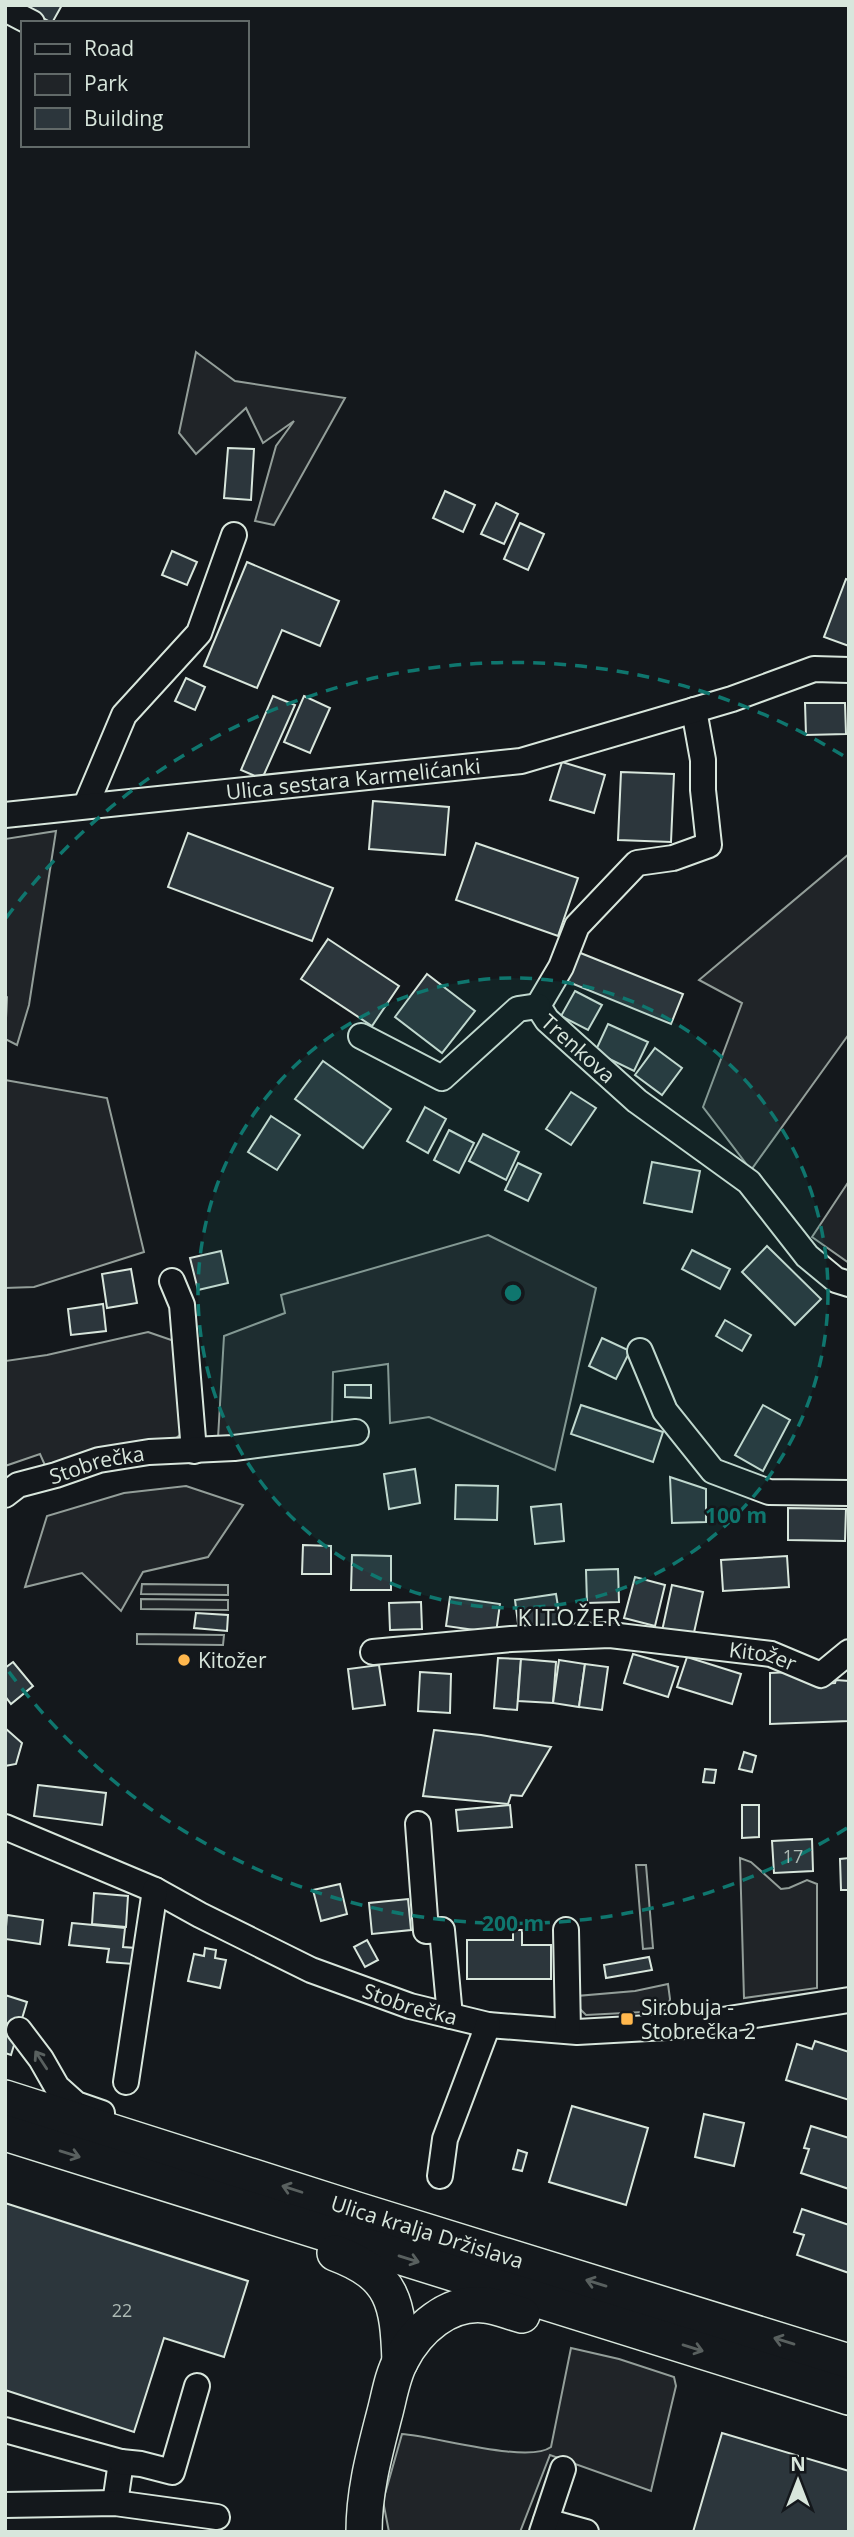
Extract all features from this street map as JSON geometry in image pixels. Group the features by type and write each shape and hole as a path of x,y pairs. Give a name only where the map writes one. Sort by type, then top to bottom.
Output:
{"highway":[{"name":"Ulica kralja Držislava","path":"5,2098 849,2362"},
{"name":"Ulica kralja Držislava","path":"5,2133 849,2397"},
{"path":"297,2224 312,2242 323,2249 359,2262 379,2277 390,2295 396,2320 400,2362"},
{"path":"364,2532 364,2502 371,2465 400,2362 416,2335 435,2319 451,2310 486,2305 581,2332 628,2327"}],"street":[{"path":"5,9 28,21"},
{"path":"86,805 124,715 199,633 234,535"},
{"name":"Ulica sestara Karmelićanki","path":"5,815 521,761 694,710 814,669 849,670"},
{"name":"Trenkova","path":"694,710 703,760 703,790 709,845 673,858 638,863 577,926 561,967 538,1006 548,1020 638,1101 749,1182 807,1256 836,1280 849,1284"},
{"path":"361,1036 442,1078 518,1009 538,1006"},
{"path":"173,1281 182,1305 194,1451"},
{"path":"640,1351 665,1411 713,1471 769,1492 849,1493"},
{"name":"Stobrečka","path":"5,1495 18,1485 99,1460 149,1452 234,1448 356,1432"},
{"name":"Kitožer","path":"373,1652 511,1639 610,1635 771,1654 821,1675 849,1652"},
{"path":"418,1824 426,1931 442,1930 450,2015"},
{"name":"Stobrečka","path":"5,1826 155,1890 311,1970 410,2006 488,2025 568,2031 685,2026 849,2000"},
{"path":"126,2082 155,1890"},
{"path":"566,1930 568,2031"},
{"path":"440,2176 445,2139 488,2025"},
{"path":"19,2030 41,2059 57,2087 76,2105 135,2124 148,2142"},
{"path":"5,2430 121,2462 172,2472 197,2386"},
{"path":"115,2503 121,2462"},
{"path":"563,2469 544,2526 586,2532"},
{"path":"5,2505 115,2503 217,2518"}],"green space":[{"path":"196,352 235,381 345,398 274,525 255,521 276,446 294,421 263,443 246,408 196,454 179,433"},
{"path":"56,831 29,1005 17,1045 5,1039 5,839"},
{"path":"849,854 849,1034 751,1170 703,1107 742,1003 699,980"},
{"path":"5,1080 107,1098 144,1252 34,1287 5,1288"},
{"path":"849,1181 849,1263 812,1237"},
{"path":"488,1235 596,1288 555,1470 429,1417 390,1423 388,1364 333,1372 332,1424 218,1438 224,1336 285,1313 281,1295"},
{"path":"148,1332 180,1343 184,1431 171,1443 48,1472 40,1454 5,1466 5,1361 47,1355"},
{"path":"186,1486 243,1505 208,1557 143,1572 121,1611 82,1573 25,1587 47,1516 124,1493"},
{"path":"142,1584 228,1585 228,1595 141,1594"},
{"path":"141,1599 228,1600 228,1610 141,1609"},
{"path":"137,1634 224,1635 223,1645 137,1644"},
{"path":"740,1858 751,1862 781,1889 807,1880 817,1884 817,1988 744,1998"},
{"path":"636,1865 646,1865 653,1948 643,1949"},
{"path":"668,1984 668,2009 662,2011 586,2015 580,2009 577,1996 635,1991"},
{"path":"571,2348 619,2359 674,2377 676,2386 651,2491 550,2455 520,2532 389,2532 383,2501 402,2434 502,2451 539,2451 551,2447"}],"building":[{"path":"18,5 62,5 53,21"},
{"path":"228,448 254,449 251,500 224,498"},
{"path":"445,491 475,505 463,532 433,518"},
{"path":"496,503 518,514 504,544 481,534"},
{"path":"520,523 544,534 528,570 504,559"},
{"path":"172,551 197,562 187,585 162,575"},
{"path":"247,562 339,601 320,646 282,630 257,688 204,666"},
{"path":"846,579 849,580 849,646 824,637"},
{"path":"186,678 205,687 195,710 175,701"},
{"path":"273,696 295,705 262,779 241,770"},
{"path":"304,696 330,708 310,753 284,742"},
{"path":"805,703 845,703 846,734 806,735"},
{"path":"562,762 605,775 594,813 550,800"},
{"path":"621,772 674,774 671,842 618,840"},
{"path":"373,801 449,807 445,855 369,849"},
{"path":"188,833 333,888 312,941 168,887"},
{"path":"476,843 578,878 558,936 456,900"},
{"path":"328,939 399,986 372,1026 301,979"},
{"path":"578,952 683,994 671,1024 566,981"},
{"path":"427,974 475,1011 442,1053 395,1017"},
{"path":"575,991 602,1005 588,1030 561,1016"},
{"path":"608,1024 648,1042 634,1071 595,1052"},
{"path":"655,1048 682,1068 662,1095 635,1075"},
{"path":"323,1061 391,1109 363,1148 295,1099"},
{"path":"571,1092 596,1108 571,1145 546,1129"},
{"path":"425,1107 446,1119 428,1153 407,1141"},
{"path":"271,1116 300,1135 277,1170 248,1152"},
{"path":"449,1130 474,1143 459,1173 434,1160"},
{"path":"483,1134 519,1152 506,1180 469,1161"},
{"path":"652,1162 700,1171 692,1212 644,1203"},
{"path":"518,1163 541,1174 528,1201 505,1190"},
{"path":"767,1246 821,1299 795,1325 742,1272"},
{"path":"692,1250 730,1269 720,1289 682,1269"},
{"path":"221,1251 228,1283 198,1290 190,1258"},
{"path":"131,1269 137,1303 107,1308 102,1274"},
{"path":"103,1304 106,1331 71,1335 68,1309"},
{"path":"725,1320 751,1335 742,1351 716,1336"},
{"path":"602,1338 630,1351 616,1379 589,1366"},
{"path":"345,1385 371,1385 371,1398 345,1397"},
{"path":"581,1405 663,1432 653,1462 571,1434"},
{"path":"763,1405 790,1420 763,1471 735,1455"},
{"path":"415,1469 420,1503 389,1509 384,1474"},
{"path":"670,1477 706,1489 706,1522 672,1523"},
{"path":"456,1485 498,1486 497,1520 455,1519"},
{"path":"561,1504 564,1541 535,1544 531,1507"},
{"path":"788,1508 846,1509 845,1541 788,1540"},
{"path":"303,1545 331,1546 331,1574 302,1574"},
{"path":"352,1555 391,1556 391,1590 351,1590"},
{"path":"787,1556 789,1587 723,1591 721,1560"},
{"path":"618,1569 619,1602 587,1603 586,1570"},
{"path":"635,1577 665,1585 655,1626 624,1618"},
{"path":"672,1585 703,1592 693,1637 662,1631"},
{"path":"556,1594 561,1625 519,1631 515,1600"},
{"path":"450,1597 500,1604 496,1633 446,1626"},
{"path":"421,1602 422,1629 390,1630 389,1603"},
{"path":"196,1613 228,1615 227,1631 194,1628"},
{"path":"633,1654 678,1667 668,1697 624,1683"},
{"path":"687,1657 741,1674 732,1704 677,1687"},
{"path":"498,1658 521,1659 517,1710 494,1708"},
{"path":"521,1659 556,1662 553,1703 518,1701"},
{"path":"559,1660 585,1664 579,1707 553,1703"},
{"path":"13,1662 33,1686 11,1704 5,1696 5,1668"},
{"path":"585,1664 608,1667 602,1710 579,1707"},
{"path":"379,1665 385,1705 353,1709 348,1669"},
{"path":"420,1672 451,1674 450,1713 418,1711"},
{"path":"790,1672 817,1684 835,1683 836,1680 849,1681 849,1721 770,1724 770,1673"},
{"path":"5,1728 22,1743 16,1764 5,1766"},
{"path":"434,1730 551,1747 522,1796 511,1795 508,1804 423,1796"},
{"path":"744,1752 756,1756 752,1772 739,1769"},
{"path":"705,1769 716,1770 714,1783 703,1782"},
{"path":"38,1785 106,1793 102,1825 34,1816"},
{"path":"510,1805 512,1827 458,1831 456,1810"},
{"path":"742,1805 759,1805 759,1837 742,1838"},
{"path":"812,1839 813,1871 774,1873 772,1841"},
{"path":"849,1858 849,1890 841,1890 840,1859"},
{"path":"340,1884 347,1914 321,1921 313,1890"},
{"path":"94,1893 128,1896 126,1927 92,1924"},
{"path":"408,1899 411,1930 372,1934 369,1903"},
{"path":"7,1915 43,1920 40,1944 5,1939"},
{"path":"72,1923 125,1928 123,1947 136,1948 134,1964 107,1962 109,1949 69,1945"},
{"path":"513,1930 522,1930 522,1945 551,1945 551,1979 467,1979 467,1940 513,1940"},
{"path":"367,1940 378,1960 365,1967 354,1947"},
{"path":"205,1948 216,1950 215,1958 226,1960 220,1988 188,1981 194,1954 204,1956"},
{"path":"649,1957 652,1970 606,1978 604,1965"},
{"path":"5,1995 27,2002 11,2055 5,2053"},
{"path":"815,2041 849,2052 849,2100 786,2080 797,2044 812,2049"},
{"path":"572,2106 648,2128 626,2205 549,2182"},
{"path":"704,2114 744,2123 734,2166 695,2157"},
{"path":"811,2126 849,2138 849,2189 801,2173 809,2149 804,2148"},
{"path":"518,2150 527,2153 522,2171 513,2169"},
{"path":"5,2203 248,2281 224,2357 164,2338 134,2432 5,2390"},
{"path":"802,2209 849,2225 849,2273 797,2255 804,2235 794,2232"},
{"path":"722,2433 849,2471 849,2532 693,2532"}],"place":[{"name":"Kitožer","path":"184,1660"},
{"name":"Sirobuja - Stobrečka 2","path":"627,2019"}],"district":[{"name":"KITOŽER","path":"570,1617"}]}
